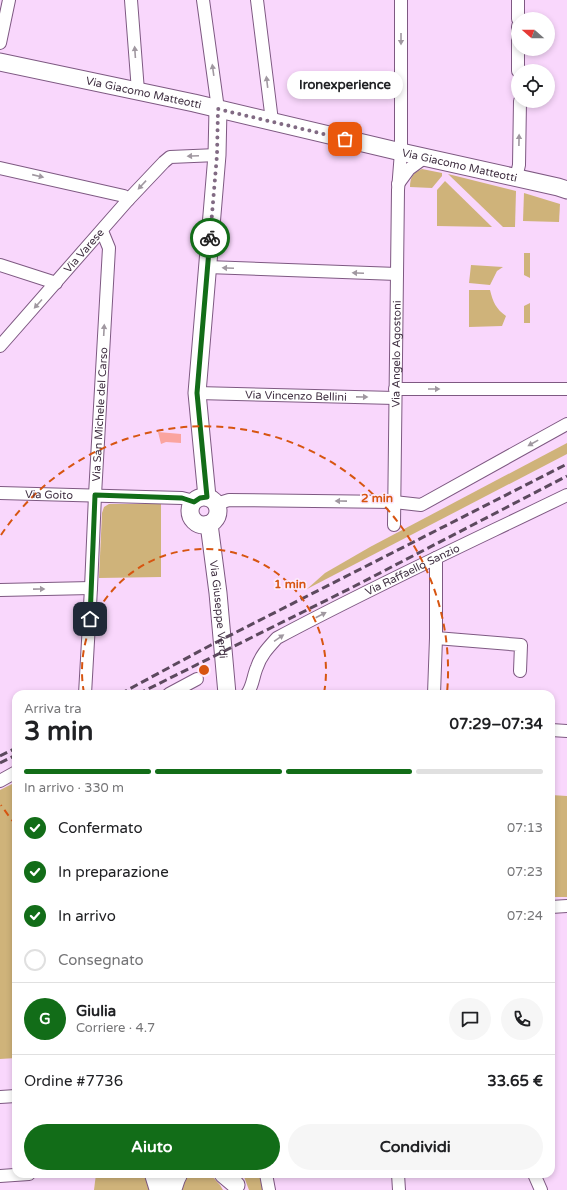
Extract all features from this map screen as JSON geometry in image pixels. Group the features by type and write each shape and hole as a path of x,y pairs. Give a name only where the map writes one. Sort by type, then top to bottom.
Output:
{"highway":[{"path":"157,1178 161,1190"},
{"path":"170,1190 174,1178"}],"street":[{"path":"0,43 9,0"},
{"path":"131,0 138,91"},
{"path":"203,0 218,109 217,155 197,393 206,501"},
{"path":"257,0 272,121"},
{"name":"Via Angelo Agostoni","path":"394,525 398,184 401,152 401,0"},
{"path":"518,0 518,12"},
{"name":"Via Giacomo Matteotti","path":"0,62 272,121 424,158 567,190"},
{"path":"516,178 519,165 520,108"},
{"name":"Via Varese","path":"0,346 128,200 164,162 170,157 217,155"},
{"path":"398,184 409,169 424,158"},
{"path":"0,168 124,196 128,200"},
{"name":"Via San Michele del Carso","path":"85,690 109,248 102,231"},
{"path":"0,265 56,283"},
{"path":"207,267 397,274"},
{"name":"Via Vincenzo Bellini","path":"197,393 395,393 567,389"},
{"path":"206,501 218,508 217,516 209,524 201,525 191,517 190,509 206,501 394,502 421,505 567,424"},
{"name":"Via Goito","path":"0,493 182,498 206,501"},
{"name":"Via Raffaello Sanzio","path":"249,690 263,653 277,638 390,579 567,494"},
{"name":"Via Giuseppe Verdi","path":"209,524 218,593 227,690"},
{"path":"434,690 436,558"},
{"path":"0,590 91,588"},
{"path":"436,638 521,645 520,670"},
{"path":"176,690 197,679"},
{"path":"555,730 567,731"},
{"path":"0,781 12,774"},
{"path":"555,907 567,906"},
{"path":"0,1097 12,1096"},
{"path":"0,1176 12,1175"},
{"path":"267,1178 269,1190"},
{"path":"398,1178 399,1190"},
{"path":"536,1178 541,1190"}],"shaded area":[{"path":"422,169 442,173 442,176 432,188 410,187 413,176 416,172"},
{"path":"448,174 516,191 515,227 503,227"},
{"path":"445,181 492,227 437,226 437,190"},
{"path":"524,193 560,204 559,222 523,221"},
{"path":"524,253 530,253 530,278 524,275"},
{"path":"471,265 503,267 497,271 490,285 469,283"},
{"path":"469,290 490,290 495,305 506,316 502,326 469,327"},
{"path":"530,303 530,323 524,323 524,306"},
{"path":"158,432 181,434 181,443 166,442 161,444"},
{"path":"567,443 567,454 307,589 325,573 370,547"},
{"path":"109,504 161,504 161,577 99,578 102,513 104,507"},
{"path":"12,784 12,1058 0,1059 0,790"},
{"path":"555,795 567,796 567,897 555,897"},
{"path":"96,1178 149,1178 153,1190 94,1190"},
{"path":"182,1178 214,1178 223,1190 176,1190"},
{"path":"244,1178 260,1178 263,1190 249,1190"}],"railway":[{"path":"127,690 211,645 567,464"},
{"path":"146,690 351,588 567,476"},
{"path":"0,756 12,750"},
{"path":"0,763 12,757"}],"way so far":[{"path":"210,238 217,155 218,109 345,139"}],"place":[{"name":"Ironexperience","path":"345,139"}],"route":[{"path":"90,619 95,495 182,498 194,502 196,499 207,497 197,393 210,238"}]}
